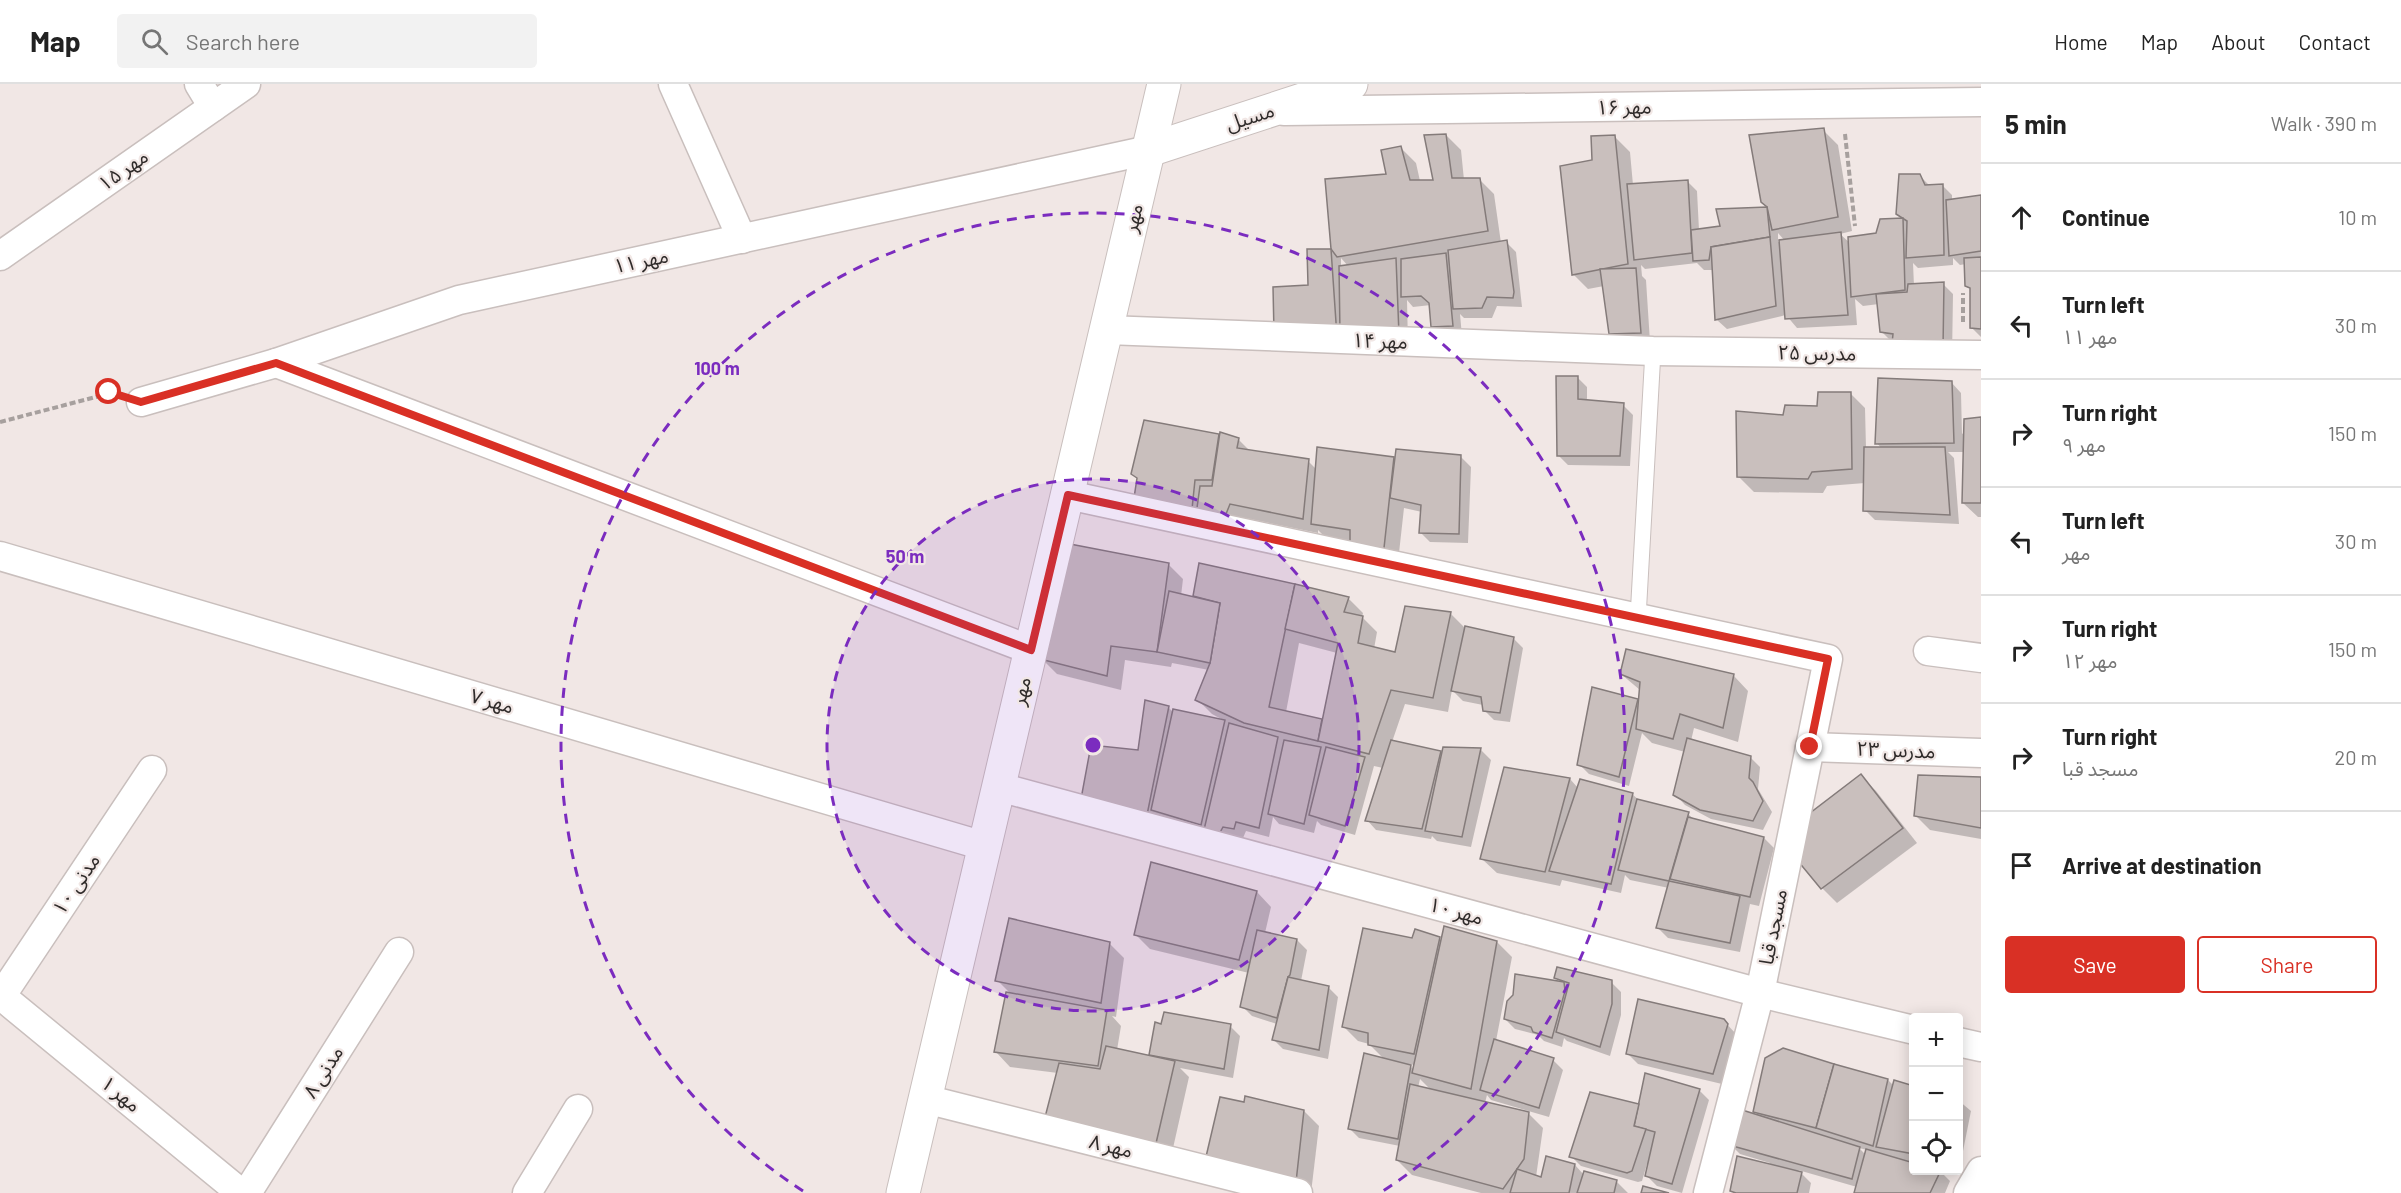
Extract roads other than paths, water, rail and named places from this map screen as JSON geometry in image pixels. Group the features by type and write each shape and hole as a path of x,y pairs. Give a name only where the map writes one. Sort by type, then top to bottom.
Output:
{"main road":[{"name":"مهر","path":"903,1193 1164,84"},
{"name":"مسیل","path":"1149,150 1350,84"}],"street":[{"name":"مهر ۱۵","path":"0,256 206,95 246,84"},
{"path":"673,84 742,239"},
{"name":"مهر ۱۶","path":"1268,111 1981,102"},
{"name":"مهر ۱۱","path":"141,402 276,363 459,300 1149,150"},
{"name":"مهر ۱۴","path":"1107,330 1653,351"},
{"name":"مدرس ۲۵","path":"1653,351 1981,355"},
{"path":"276,363 1031,650"},
{"path":"1068,495 1638,618"},
{"name":"مهر ۷","path":"0,556 984,846"},
{"name":"مسجد قبا","path":"1638,618 1828,659 1760,993 1708,1193"},
{"path":"1928,651 1981,658"},
{"name":"مدرس ۲۳","path":"1810,747 1981,753"},
{"name":"مدنی ۱۰","path":"0,996 152,770"},
{"name":"مهر ۱۰","path":"999,787 1760,993 1909,1029"},
{"name":"مدنی ۸","path":"247,1193 399,952"},
{"name":"مهر ۱","path":"0,996 241,1193"},
{"path":"1963,1043 1981,1047"},
{"name":"مهر ۸","path":"925,1099 1298,1193"},
{"path":"527,1193 578,1109"},
{"path":"1968,1193 1981,1171"}],"lane":[{"path":"1638,618 1653,351"}]}
